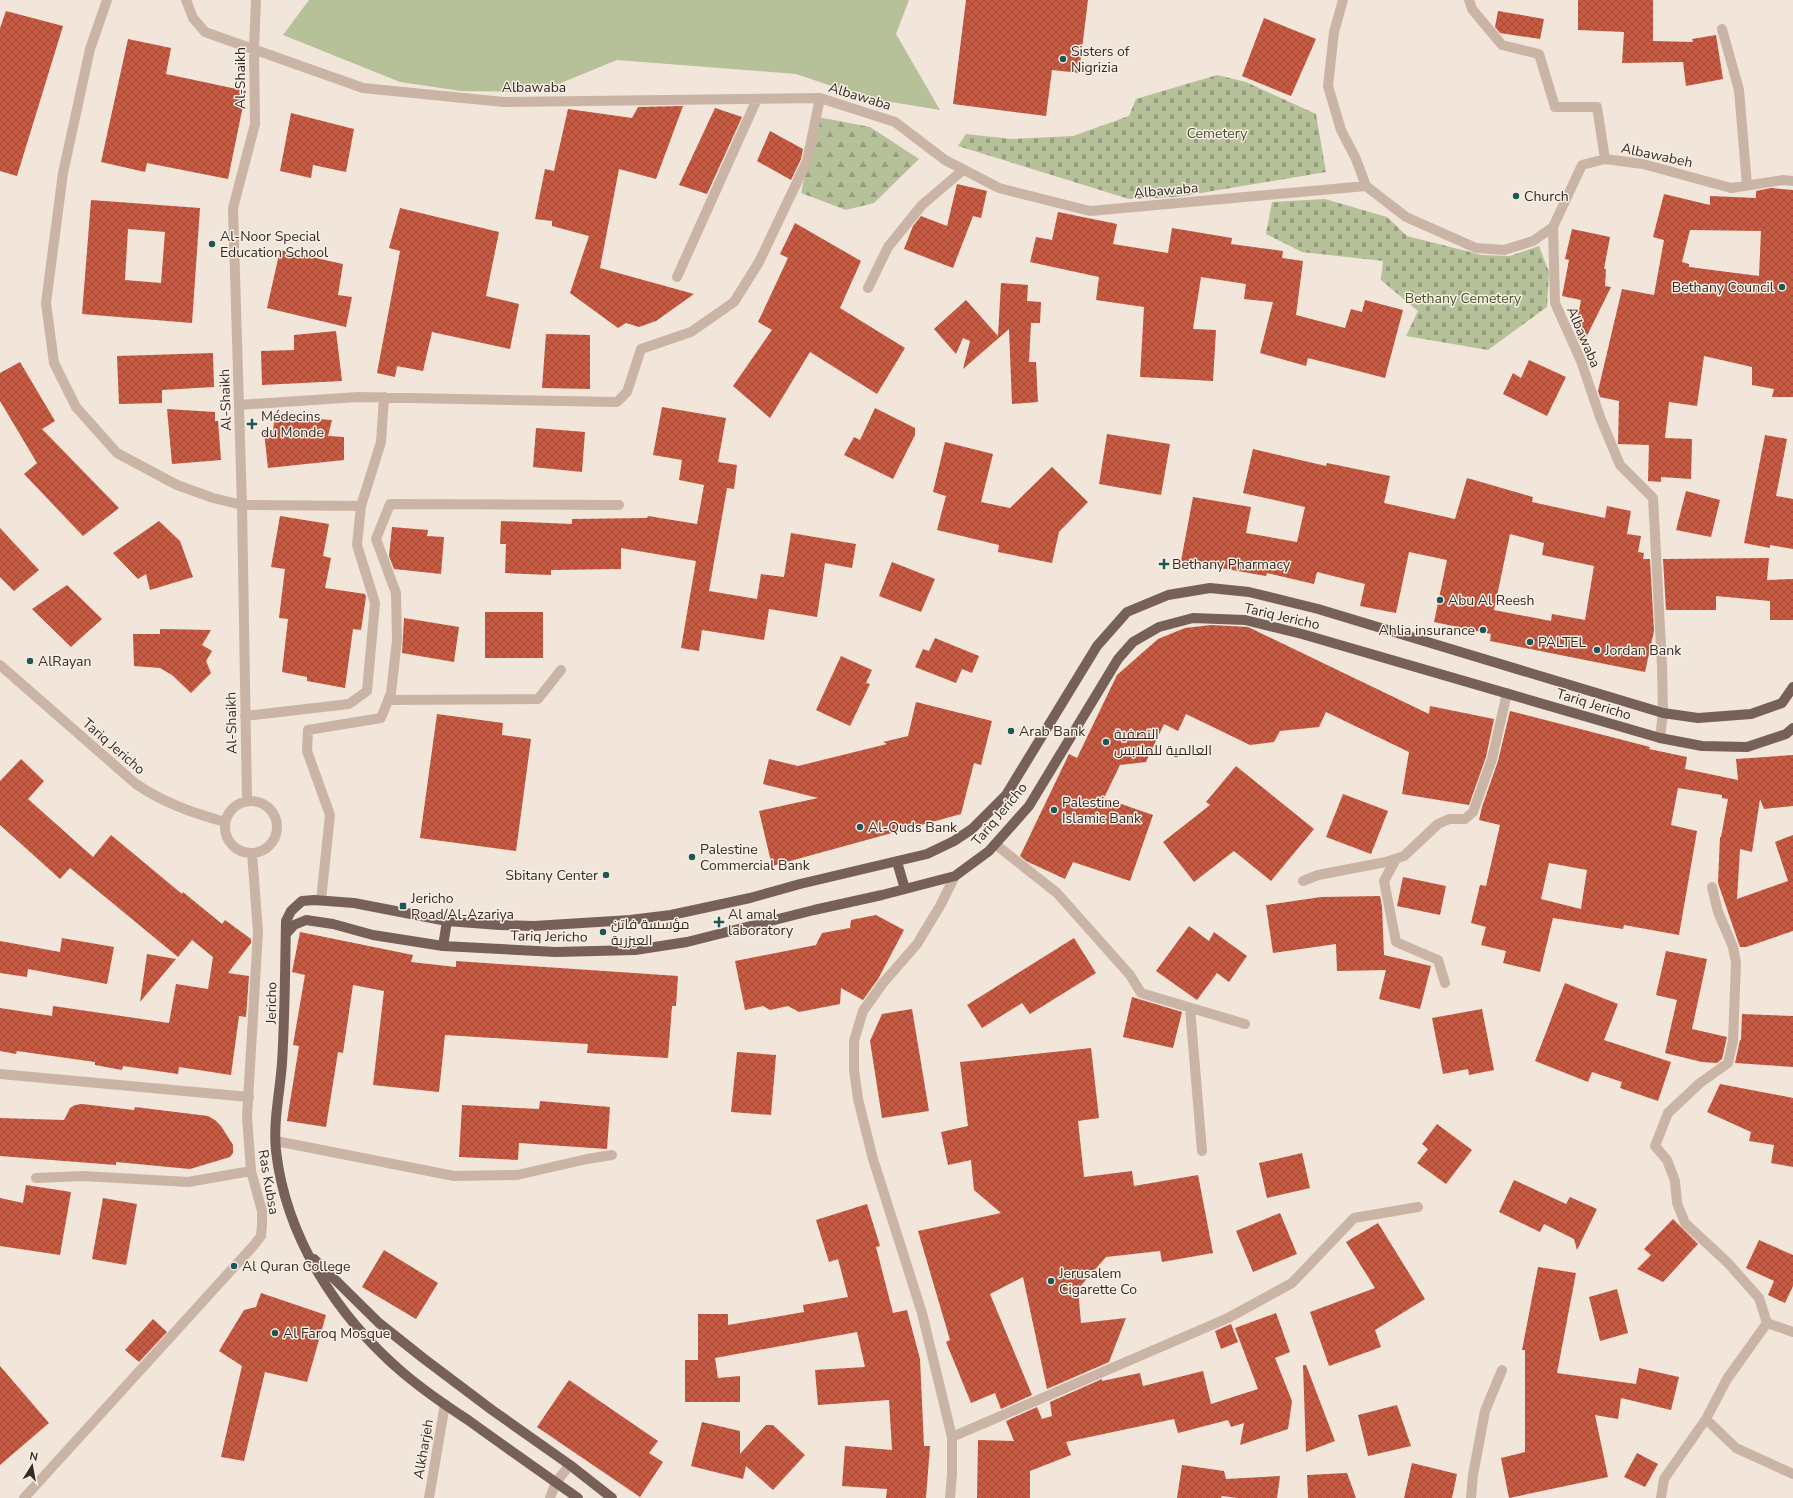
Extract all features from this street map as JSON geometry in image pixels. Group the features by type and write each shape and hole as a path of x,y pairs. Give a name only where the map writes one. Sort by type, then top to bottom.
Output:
{"main road":[{"name":"Tariq Jericho","path":"446,921 534,926 630,920 664,916 750,898 800,884 928,854 954,841 972,829 1006,795 1097,646 1127,612 1168,595 1210,588 1249,592 1318,609 1663,713 1698,718 1751,714 1782,703 1793,687"},
{"name":"Tariq Jericho","path":"286,934 294,925 306,920 333,924 379,936 443,946 556,952 635,950 687,942 814,910 906,890 955,876 989,851 1029,806 1118,658 1133,642 1159,627 1193,618 1245,620 1302,634 1660,738 1702,746 1747,747 1786,734 1793,728"},
{"path":"897,862 906,890"},
{"name":"Jericho","path":"446,921 354,903 321,900 302,902 291,911 286,921 285,1021 282,1067 276,1112 276,1151 286,1199 307,1252 324,1284 357,1327 402,1372 578,1498"},
{"path":"443,946 446,921"},
{"path":"307,1252 379,1323 492,1410 570,1465 612,1498"}],"street":[{"path":"107,0 90,49 63,173 46,303 54,363 76,407 117,453 177,485 213,498 242,505 361,506"},
{"name":"Albawaba","path":"186,0 193,18 205,32 254,48 363,88 504,102 820,98 895,122 945,160 999,188 1090,211 1366,186"},
{"name":"Al-Shaikh","path":"247,801 244,716 242,505 233,208 255,124 254,48 256,0"},
{"path":"1343,0 1334,32 1328,86 1341,130 1356,159 1366,186 1406,217 1476,248 1504,250 1533,241 1553,227"},
{"path":"1469,0 1472,9 1502,45 1539,54 1555,108 1597,107 1605,159"},
{"path":"1722,29 1739,90 1747,185"},
{"path":"239,405 358,397 617,402 627,392 641,349 691,332 734,302 759,262 807,161 820,98"},
{"path":"677,277 757,99"},
{"name":"Albawabeh","path":"1553,227 1582,165 1605,159 1643,164 1731,188 1784,180 1793,181"},
{"path":"868,288 888,247 922,205 963,170"},
{"name":"Albawaba","path":"1553,227 1555,303 1581,361 1600,417 1620,465 1653,498 1655,550 1659,595 1663,713 1660,738"},
{"path":"244,716 349,704 367,691 375,603 357,545 361,506 381,442 384,398"},
{"path":"321,900 330,815 307,751 308,730 381,718 391,693 396,640 396,593 376,539 390,504 619,505"},
{"name":"Tariq Jericho","path":"0,665 136,784 153,796 172,805 225,822"},
{"path":"388,700 538,700 561,670"},
{"path":"1303,881 1318,875 1386,862 1404,856 1438,824 1449,819 1465,819 1473,812 1492,759 1507,693"},
{"path":"247,801 255,801 269,808 276,821 276,836 272,843 266,848 252,853 237,849 231,844 227,837 225,822 228,814 233,808 247,801"},
{"path":"995,844 1057,893 1130,976 1141,993 1245,1024"},
{"name":"Ras Kubsa","path":"24,1498 261,1236 262,1211 251,1171 247,1117 258,932 252,853"},
{"path":"1396,859 1384,880 1396,942 1438,960 1445,982"},
{"path":"950,1498 952,1474 952,1437 922,1313 873,1159 858,1099 854,1070 854,1041 863,1011 883,983 917,944 940,906 955,876"},
{"path":"1712,887 1718,912 1733,947 1736,963 1733,1041 1728,1063 1700,1082 1668,1113 1655,1146 1667,1160 1670,1167 1675,1181 1677,1203 1686,1222 1728,1263 1759,1298 1767,1323"},
{"path":"1190,1008 1202,1151"},
{"path":"0,1074 248,1097"},
{"path":"276,1141 454,1176 517,1176 587,1159 612,1155"},
{"path":"36,1178 83,1176 188,1182 251,1171"},
{"path":"952,1437 1228,1318 1286,1287 1292,1283 1354,1218 1418,1207"},
{"path":"1767,1323 1793,1332"},
{"path":"1661,1498 1664,1479 1706,1419 1727,1379 1767,1323"},
{"path":"1471,1498 1473,1475 1485,1412 1502,1370"},
{"name":"Alkharjeh","path":"429,1498 445,1404"},
{"path":"1706,1419 1736,1448 1793,1474"},
{"path":"550,1498 556,1482 570,1465"}],"green space":[{"path":"309,0 909,0 896,34 940,110 867,98 796,74 617,60 539,92 461,91 400,82 283,35"},
{"name":"Cemetery","path":"1217,75 1246,82 1316,114 1326,172 1177,197 1129,199 958,146 966,134 1012,139 1073,136 1129,116 1136,99"},
{"path":"818,117 870,127 919,159 874,203 846,210 801,193"},
{"name":"Bethany Cemetery","path":"1325,199 1387,217 1407,236 1482,255 1510,256 1539,246 1549,272 1547,307 1488,350 1406,336 1418,311 1381,280 1383,261 1302,252 1266,234 1272,202"}],"building":[{"path":"966,0 1088,0 1079,73 1052,70 1046,116 953,104"},
{"path":"1578,0 1653,0 1653,41 1693,42 1692,39 1716,35 1723,79 1686,86 1683,62 1622,63 1624,32 1578,30"},
{"path":"6,11 63,26 17,176 0,171 0,28"},
{"path":"1498,11 1544,19 1540,39 1500,33 1495,27"},
{"path":"1264,18 1316,39 1291,96 1242,76"},
{"path":"128,39 171,48 166,74 246,91 228,179 147,163 145,172 101,162"},
{"path":"683,106 656,179 619,169 600,268 694,294 656,321 639,327 626,323 618,328 570,293 589,236 552,226 552,221 535,219 545,169 554,171 568,109 632,118 638,107"},
{"path":"715,108 742,117 707,194 679,185"},
{"path":"291,113 354,129 346,172 313,165 311,178 280,171"},
{"path":"770,131 803,149 801,159 791,180 757,161"},
{"path":"957,184 987,191 981,218 973,216 953,268 904,249 913,226 921,216 947,226"},
{"path":"1771,188 1793,190 1793,397 1772,397 1774,389 1752,385 1752,367 1704,356 1697,406 1669,402 1665,438 1692,439 1691,479 1661,477 1661,482 1648,481 1649,445 1618,444 1619,401 1600,397 1598,391 1622,289 1654,295 1664,240 1653,237 1664,194 1710,205 1710,196 1756,198 1756,191","holes":["1690,230 1761,231 1759,276 1689,267 1689,264 1682,262"]},
{"path":"91,200 200,208 192,323 82,314","holes":["128,229 165,232 161,283 125,280"]},
{"path":"400,208 499,232 486,296 519,304 510,349 432,332 423,371 397,366 395,377 377,373 400,251 389,248"},
{"path":"1058,212 1117,224 1113,244 1168,253 1172,228 1232,238 1231,244 1283,251 1282,258 1303,261 1296,315 1345,328 1351,309 1362,312 1365,300 1403,310 1385,378 1308,358 1306,366 1260,353 1273,302 1244,299 1246,284 1201,277 1193,329 1216,330 1213,381 1140,377 1144,307 1096,300 1099,277 1030,262 1036,237 1052,240"},
{"path":"795,223 861,261 840,308 905,348 877,394 810,352 770,418 733,386 772,330 758,322 788,258 780,254"},
{"path":"1572,229 1610,237 1604,269 1606,269 1605,286 1611,287 1582,346 1575,332 1581,300 1562,296 1569,260 1565,259"},
{"path":"280,250 343,264 338,295 352,297 346,327 267,308"},
{"path":"1001,283 1028,285 1027,301 1041,302 1040,323 1031,323 1029,362 1036,362 1038,402 1012,404 1009,329 963,369 970,341 963,338 956,354 934,329 966,300 998,336"},
{"path":"336,331 342,381 262,385 261,351 294,350 294,335"},
{"path":"546,334 590,335 590,389 542,388"},
{"path":"213,353 214,387 162,390 162,403 119,404 117,356"},
{"path":"1529,360 1566,377 1547,416 1503,394 1513,373 1521,378"},
{"path":"20,362 55,421 42,429 119,508 83,536 24,474 37,463 0,401 0,373"},
{"path":"662,407 726,418 718,462 737,465 734,489 727,488 709,591 757,599 761,574 784,577 791,533 856,544 852,568 825,563 817,617 769,609 764,640 702,630 699,651 681,648 696,561 621,548 621,569 551,570 551,575 505,573 506,544 500,544 501,521 572,524 572,519 647,518 648,516 697,524 704,485 679,480 682,460 653,455"},
{"path":"875,408 915,428 915,435 893,479 844,455 854,437 860,440"},
{"path":"167,409 215,412 215,421 218,421 221,460 172,464"},
{"path":"275,416 332,420 328,436 344,437 344,460 268,468 264,432 273,430"},
{"path":"536,428 585,432 582,472 533,467"},
{"path":"1107,434 1170,444 1161,495 1099,484"},
{"path":"1765,435 1787,439 1776,496 1793,499 1793,549 1770,545 1770,548 1744,543"},
{"path":"945,442 993,454 981,502 1010,508 1052,467 1088,502 1059,532 1052,563 998,552 999,545 937,530 946,496 933,492"},
{"path":"1253,449 1326,466 1327,463 1390,476 1384,503 1455,519 1467,478 1533,497 1532,502 1605,518 1607,506 1631,511 1627,534 1641,536 1638,552 1644,553 1643,559 1650,559 1654,631 1645,672 1490,641 1491,634 1434,622 1447,560 1409,552 1396,613 1360,606 1365,584 1317,572 1314,584 1267,573 1266,576 1181,561 1193,497 1251,507 1246,533 1297,542 1305,507 1243,493","holes":["1510,534 1544,543 1542,555 1594,566 1585,620 1552,614 1551,621 1494,610"]},
{"path":"1686,491 1720,500 1711,537 1676,530"},
{"path":"280,516 329,524 323,556 331,558 325,588 365,594 366,597 361,630 353,629 345,688 307,681 307,677 282,672 288,619 279,618 285,569 271,567"},
{"path":"159,521 180,541 193,577 150,590 146,574 138,579 113,553"},
{"path":"392,527 428,530 427,536 444,537 441,574 394,569 389,556"},
{"path":"0,528 39,570 14,591 0,577"},
{"path":"1769,558 1767,580 1793,579 1793,620 1770,620 1770,601 1716,596 1716,610 1666,610 1663,559"},
{"path":"892,562 935,579 921,612 879,596"},
{"path":"67,585 102,619 71,647 32,609"},
{"path":"485,612 543,612 543,658 485,658"},
{"path":"404,618 459,627 454,662 402,653"},
{"path":"1211,625 1248,627 1429,714 1430,706 1494,719 1486,757 1469,805 1402,794 1409,752 1326,712 1319,727 1280,731 1274,742 1250,745 1186,714 1178,731 1164,724 1146,762 1120,765 1104,798 1153,815 1130,881 1073,862 1065,879 1026,861 1020,856 1069,754 1077,758 1117,675 1158,639 1185,628"},
{"path":"160,629 211,630 202,645 212,651 206,661 211,673 191,693 172,675 160,668 134,666 133,634 160,634"},
{"path":"935,638 979,656 972,673 962,669 956,683 915,667 923,649 929,651"},
{"path":"841,656 872,670 866,683 870,684 850,726 816,710"},
{"path":"916,702 992,721 981,765 974,763 961,814 772,866 759,811 818,798 763,784 769,759 798,766 887,744 883,742 908,736"},
{"path":"1510,711 1650,747 1649,749 1687,757 1685,769 1738,780 1736,759 1793,755 1793,806 1764,809 1760,799 1752,852 1740,849 1737,899 1788,881 1775,842 1793,835 1793,931 1746,947 1740,947 1718,883 1720,837 1728,799 1722,798 1722,795 1678,788 1671,825 1697,831 1679,935 1624,925 1623,929 1553,918 1540,972 1503,963 1506,951 1481,945 1486,927 1471,923 1480,885 1486,886 1500,825 1479,820 1498,761","holes":["1549,863 1587,870 1581,909 1541,899"]},
{"path":"437,714 503,723 502,735 531,739 516,851 420,838"},
{"path":"21,759 44,781 28,799 93,857 111,835 182,894 183,892 222,924 225,920 251,939 251,943 228,973 249,976 246,1017 239,1016 231,1075 179,1067 178,1074 123,1066 122,1070 95,1065 95,1062 17,1051 16,1054 0,1051 0,1008 52,1016 53,1006 169,1023 176,984 208,989 213,957 192,940 178,957 70,868 60,879 0,825 0,781"},
{"path":"1236,766 1314,829 1271,881 1234,851 1194,882 1163,842 1210,805 1206,802"},
{"path":"1343,794 1388,811 1371,854 1326,837"},
{"path":"1403,877 1446,886 1440,915 1397,906"},
{"path":"1380,896 1382,906 1384,955 1431,966 1420,1009 1379,999 1386,970 1337,971 1336,944 1273,953 1266,905 1321,897"},
{"path":"876,915 904,930 878,979 863,1000 841,988 840,1004 799,1012 788,1006 770,1010 763,1006 745,1010 735,961 816,945 822,933 850,928 851,920"},
{"path":"1189,926 1209,941 1214,932 1247,956 1229,982 1217,973 1197,1000 1156,971"},
{"path":"300,932 413,955 411,962 456,967 456,961 678,976 676,1006 672,1006 668,1058 587,1053 588,1044 445,1035 439,1092 373,1085 384,991 353,985 343,1053 338,1052 326,1127 287,1121 299,1046 293,1045 305,975 292,972"},
{"path":"62,938 114,947 107,984 28,969 27,977 0,973 0,941 60,952"},
{"path":"1074,938 1096,973 1030,1014 1022,1003 982,1028 967,1005"},
{"path":"1666,951 1707,959 1692,1029 1727,1037 1722,1059 1717,1063 1702,1062 1665,1053 1677,1000 1656,995"},
{"path":"147,954 176,959 140,1002"},
{"path":"1565,983 1618,1004 1604,1040 1671,1062 1658,1101 1620,1088 1622,1082 1592,1072 1588,1082 1535,1061"},
{"path":"1132,997 1182,1012 1173,1048 1123,1037"},
{"path":"912,1009 929,1111 882,1118 870,1041 882,1014"},
{"path":"1482,1009 1494,1070 1469,1075 1468,1069 1443,1074 1432,1018"},
{"path":"1742,1014 1793,1016 1793,1067 1735,1063 1741,1040"},
{"path":"1091,1048 1099,1118 1078,1121 1084,1177 1132,1171 1134,1186 1198,1175 1213,1253 1162,1262 1160,1251 1106,1257 1078,1289 1081,1323 1126,1318 1109,1362 1047,1389 1023,1277 990,1294 1032,1395 1001,1409 995,1393 971,1403 946,1342 950,1340 918,1231 1001,1213 974,1190 971,1160 948,1165 941,1132 968,1126 960,1062"},
{"path":"737,1052 776,1055 771,1115 731,1112"},
{"path":"1720,1084 1793,1098 1793,1167 1771,1163 1774,1145 1749,1141 1751,1132 1707,1112"},
{"path":"540,1101 610,1107 607,1149 519,1143 518,1160 459,1157 462,1105 539,1109"},
{"path":"82,1104 134,1110 135,1107 208,1116 221,1126 233,1145 233,1153 230,1157 190,1169 116,1162 116,1165 0,1156 0,1118 64,1120 70,1108 75,1105"},
{"path":"1437,1124 1472,1150 1446,1184 1417,1163 1428,1149 1422,1144"},
{"path":"1302,1153 1310,1188 1267,1198 1259,1163"},
{"path":"1514,1180 1566,1204 1570,1197 1597,1209 1577,1250 1574,1239 1544,1224 1540,1232 1499,1212"},
{"path":"26,1185 71,1192 60,1255 0,1246 0,1198 23,1203"},
{"path":"103,1198 137,1204 126,1265 92,1259"},
{"path":"867,1204 880,1246 876,1247 893,1313 907,1310 920,1359 924,1446 930,1446 926,1498 886,1498 887,1489 842,1486 845,1446 892,1450 889,1400 818,1405 815,1370 865,1367 857,1332 715,1358 718,1378 740,1376 740,1402 685,1402 685,1360 698,1360 698,1314 728,1314 728,1325 804,1312 803,1305 848,1297 838,1259 829,1262 816,1220"},
{"path":"1280,1213 1297,1254 1253,1272 1236,1231"},
{"path":"1673,1219 1698,1244 1663,1282 1637,1269 1651,1255 1644,1249"},
{"path":"1378,1223 1425,1299 1375,1330 1381,1347 1329,1366 1310,1312 1375,1288 1346,1242"},
{"path":"1759,1240 1793,1255 1793,1286 1785,1303 1768,1295 1774,1281 1746,1268"},
{"path":"384,1250 438,1283 416,1319 362,1287"},
{"path":"1538,1267 1576,1273 1557,1373 1636,1384 1639,1368 1679,1377 1671,1410 1621,1398 1618,1419 1595,1415 1608,1477 1509,1498 1501,1458 1525,1452 1525,1350 1522,1350"},
{"path":"1617,1289 1628,1333 1600,1341 1589,1297"},
{"name":"Al Faroq Mosque","path":"261,1293 326,1315 307,1382 265,1372 244,1461 221,1457 242,1366 219,1351 244,1310 256,1307"},
{"path":"1276,1313 1290,1352 1275,1358 1292,1401 1288,1429 1240,1445 1244,1423 1231,1427 1228,1420 1178,1433 1174,1419 1066,1442 1071,1455 1030,1471 1030,1498 977,1498 978,1440 1014,1441 1006,1421 1037,1407 1042,1419 1052,1416 1050,1402 1102,1379 1102,1381 1140,1373 1143,1386 1203,1371 1211,1404 1258,1389 1235,1328"},
{"path":"153,1319 167,1332 139,1362 125,1350"},
{"path":"1231,1324 1238,1342 1221,1349 1215,1331"},
{"path":"1303,1365 1306,1365 1335,1441 1306,1452"},
{"path":"0,1366 49,1423 0,1465"},
{"path":"569,1380 658,1441 649,1453 663,1462 640,1497 537,1427"},
{"path":"1397,1405 1411,1446 1368,1456 1358,1415"},
{"path":"702,1422 740,1431 740,1454 766,1425 773,1425 805,1455 773,1490 746,1466 743,1479 691,1466"},
{"path":"1637,1453 1658,1464 1645,1487 1624,1477"},
{"path":"1412,1463 1457,1474 1452,1498 1404,1498"},
{"path":"1182,1465 1224,1471 1226,1479 1280,1476 1277,1498 1237,1498 1222,1496 1221,1498 1177,1498"},
{"path":"1347,1473 1356,1498 1308,1498 1307,1475"}],"place":[{"name":"Sisters of Nigrizia","path":"1063,59"},
{"name":"Church","path":"1516,196"},
{"name":"Al-Noor Special Education School","path":"212,244"},
{"name":"Bethany Council","path":"1782,287"},
{"name":"Médecins du Monde","path":"252,424"},
{"name":"Bethany Pharmacy","path":"1164,564"},
{"name":"Abu Al Reesh","path":"1440,600"},
{"name":"Ahlia insurance","path":"1483,630"},
{"name":"PALTEL","path":"1530,642"},
{"name":"Jordan Bank","path":"1597,650"},
{"name":"AlRayan","path":"30,661"},
{"name":"Arab Bank","path":"1011,731"},
{"name":"التصفية العالمية للملابس","path":"1106,742"},
{"name":"Palestine Islamic Bank","path":"1054,810"},
{"name":"Al-Quds Bank","path":"860,827"},
{"name":"Palestine Commercial Bank","path":"692,857"},
{"name":"Sbitany Center","path":"606,875"},
{"name":"Jericho Road/Al-Azariya","path":"403,906"},
{"name":"Al amal laboratory","path":"719,922"},
{"name":"مؤسسة فاتن العيزرية","path":"603,932"},
{"name":"Al Quran College","path":"234,1266"},
{"name":"Jerusalem Cigarette Co","path":"1051,1281"},
{"name":"Al Faroq Mosque","path":"275,1333"}]}
